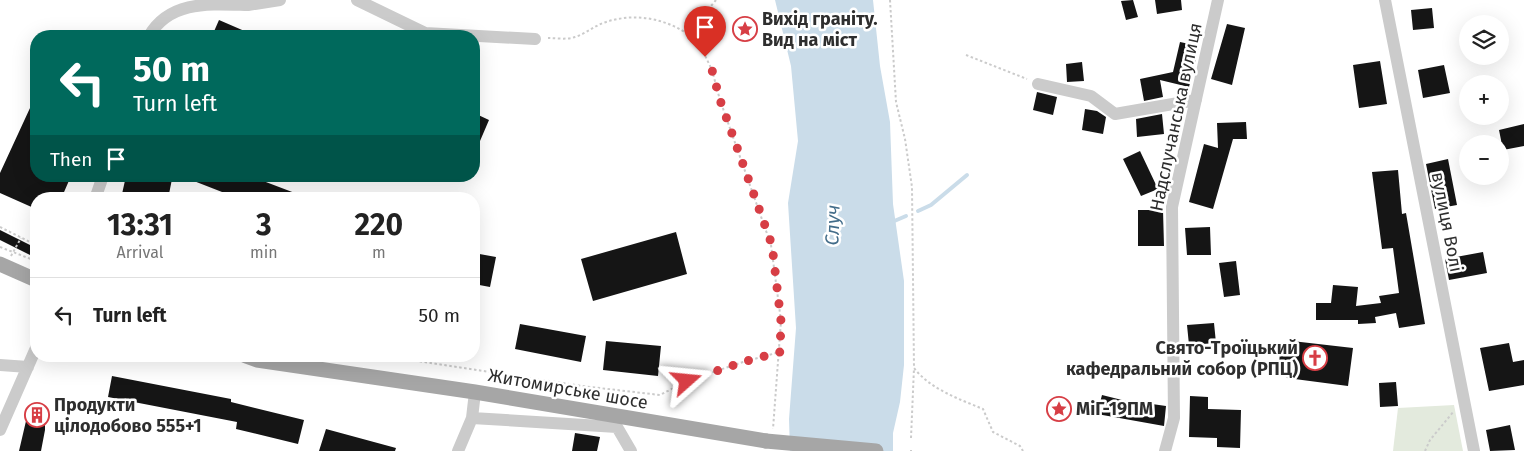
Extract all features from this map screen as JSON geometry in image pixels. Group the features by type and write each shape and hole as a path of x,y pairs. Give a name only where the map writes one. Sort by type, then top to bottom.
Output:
{"main road":[{"path":"4,263 30,277"},
{"name":"Житомирське шосе","path":"271,362 769,437 876,451"}],"street":[{"path":"153,30 166,14 179,9 212,4 280,0"},
{"path":"357,0 419,30"},
{"name":"Надслучанська вулиця","path":"1165,451 1174,418 1172,206 1218,0"},
{"name":"вулиця Волі","path":"1385,0 1474,451"},
{"path":"480,36 535,39"},
{"path":"1038,84 1092,96 1115,114 1196,100"},
{"path":"0,430 30,362"},
{"path":"0,365 28,367"},
{"path":"458,451 472,418 475,392"},
{"path":"472,418 617,427 631,451"}],"path":[{"path":"716,0 696,24 699,43 712,70 720,100 772,245 781,321 780,352 769,437"},
{"path":"890,0 892,65 896,102 905,139 912,187 915,306 910,438"},
{"path":"535,39 574,38 604,23 634,17 664,21 686,32 699,43"},
{"path":"966,55 1038,84"},
{"path":"0,227 30,242"},
{"path":"4,263 14,252 21,238"},
{"path":"0,247 30,259"},
{"path":"424,362 582,386 660,395 687,381 780,352"},
{"path":"914,368 919,375 946,393 983,409 993,432 1020,446 1023,451"},
{"path":"1425,451 1430,440 1464,399"}],"shaded area":[{"path":"1454,405 1463,451 1393,451 1398,408"}],"water":[{"name":"Случ","path":"775,0 873,0 880,66 890,122 893,204 904,281 904,365 900,402 893,433 893,451 790,451 789,419 796,328 788,203 798,141 791,66"}],"building":[{"path":"1133,0 1138,17 1126,20 1121,1"},
{"path":"1155,0 1181,0 1182,10 1157,14"},
{"path":"1432,8 1434,28 1413,30 1411,10"},
{"path":"219,20 242,30 215,30"},
{"path":"1227,24 1245,28 1232,85 1211,79"},
{"path":"1180,42 1199,46 1189,87 1160,80 1163,97 1144,101 1140,79 1173,72"},
{"path":"1380,61 1387,104 1359,108 1353,65"},
{"path":"1082,62 1084,81 1067,82 1066,64"},
{"path":"1444,65 1450,93 1423,98 1418,70"},
{"path":"1037,92 1057,97 1053,115 1033,110"},
{"path":"30,108 30,182 68,182 64,192 30,192 30,206 0,193 0,173"},
{"path":"1085,109 1097,111 1106,117 1103,134 1082,130"},
{"path":"1162,114 1164,134 1137,137 1136,119"},
{"path":"480,116 489,120 480,141"},
{"path":"1246,122 1247,139 1233,139 1213,209 1189,202 1204,144 1218,148 1217,123"},
{"path":"1524,124 1524,146 1509,149 1509,135 1500,135 1499,130"},
{"path":"1140,151 1158,189 1141,196 1123,159"},
{"path":"1448,159 1457,205 1435,209 1426,164"},
{"path":"1398,170 1402,214 1406,213 1425,324 1399,328 1396,313 1375,317 1376,323 1358,324 1358,320 1316,320 1316,303 1331,303 1333,285 1358,287 1356,306 1381,303 1379,296 1399,293 1393,248 1382,249 1372,172"},
{"path":"125,182 171,182 169,192 122,192"},
{"path":"196,182 266,182 292,192 222,192"},
{"path":"1138,210 1163,210 1164,246 1138,246"},
{"path":"1210,227 1211,255 1187,255 1185,228"},
{"path":"0,230 30,245 30,255 0,240"},
{"path":"676,232 687,274 593,301 581,259"},
{"path":"1483,252 1487,273 1449,280 1445,259"},
{"path":"480,254 496,257 490,287 480,285"},
{"path":"1236,261 1240,295 1224,297 1219,263"},
{"path":"1214,323 1216,343 1189,345 1187,325"},
{"path":"520,324 586,336 581,362 515,349"},
{"path":"606,341 661,346 658,376 603,370"},
{"name":"Свято-Троїцький кафедральний собор (РПЦ)","path":"1292,341 1353,348 1348,386 1287,378 1279,366 1280,350"},
{"path":"1509,343 1513,362 1524,360 1524,385 1489,391 1480,348"},
{"path":"112,376 231,399 231,402 304,420 298,444 236,429 237,422 108,397"},
{"path":"1396,382 1398,406 1380,407 1379,383"},
{"path":"1102,395 1138,404 1138,402 1166,406 1164,426 1097,414"},
{"path":"1190,396 1208,397 1208,409 1241,410 1240,448 1217,447 1217,438 1189,437"},
{"path":"39,406 45,411 45,430 41,451 19,451 26,421 31,410"},
{"path":"1510,425 1515,450 1490,451 1486,430"},
{"path":"326,429 396,448 395,451 319,451"},
{"path":"575,433 600,437 597,451 572,451"}],"waterway":[{"path":"918,211 931,205 967,175"},
{"path":"892,222 906,216"}],"place":[{"name":"Вихід граніту. Вид на міст","path":"745,29"},
{"name":"Свято-Троїцький кафедральний собор (РПЦ)","path":"1315,358"},
{"name":"МіГ-19ПМ","path":"1059,409"},
{"name":"Продукти цілодобово 555+1","path":"37,415"}],"route":[{"path":"687,381 780,352 781,321 772,245 720,100 712,70 705,57"}]}
